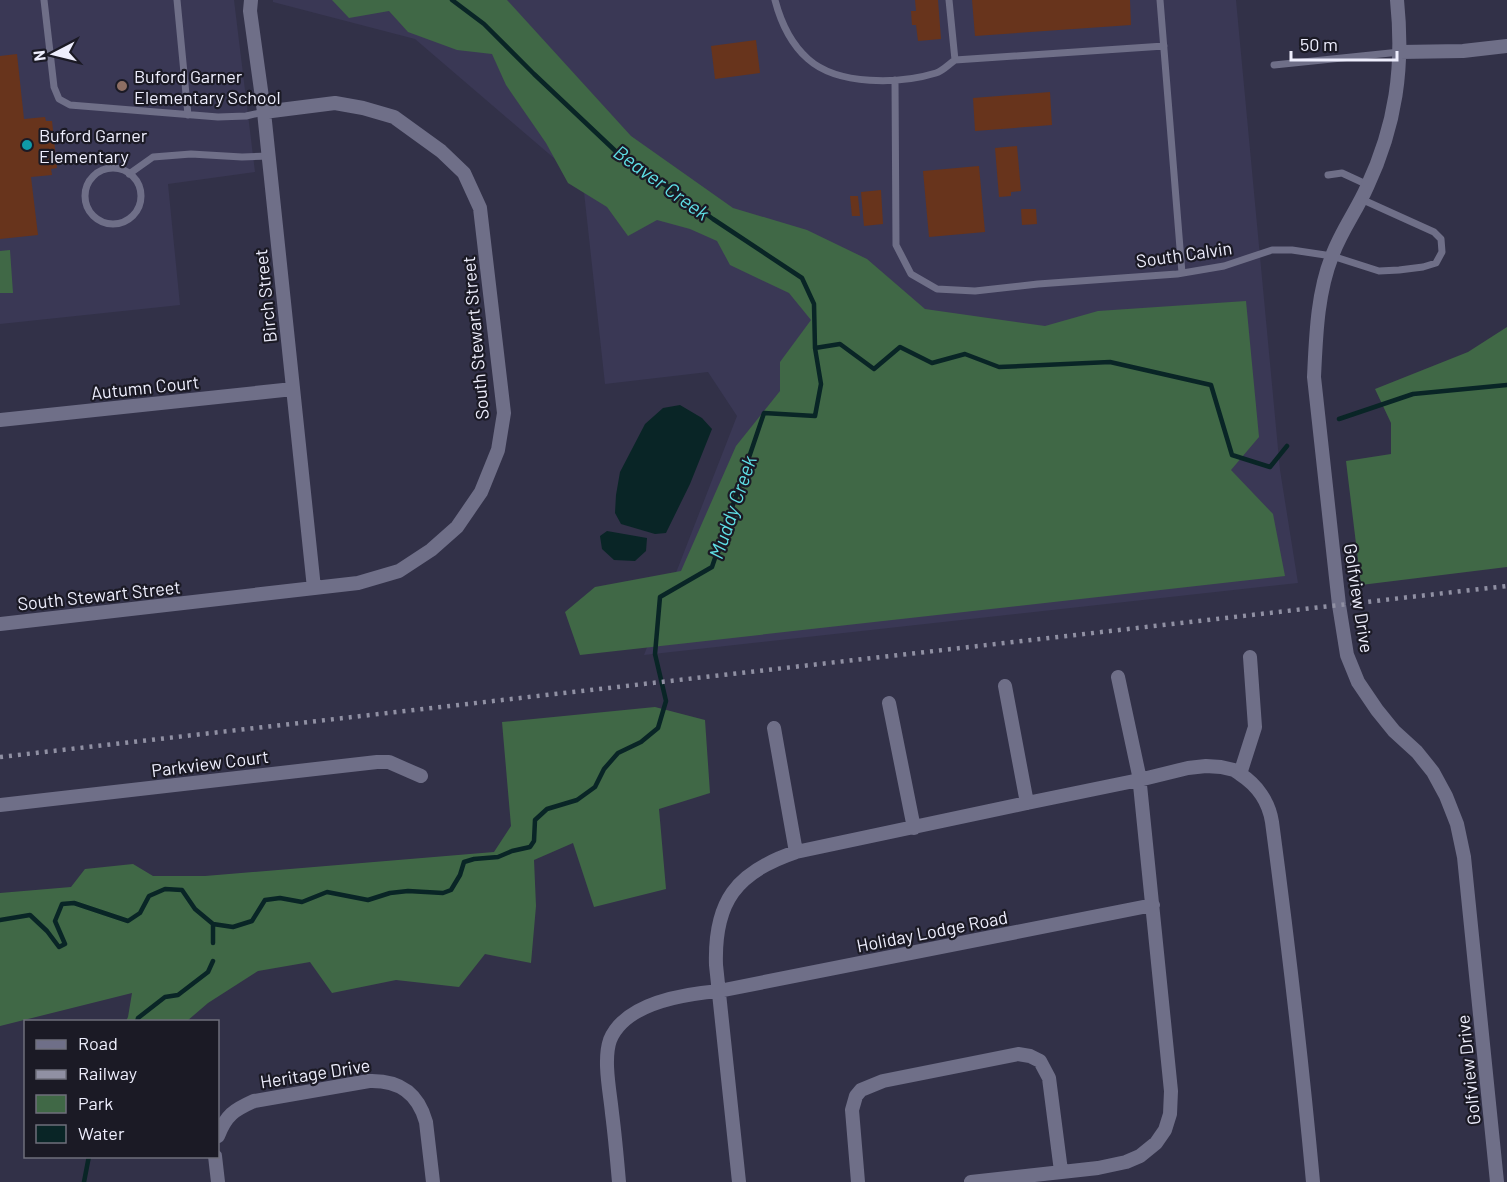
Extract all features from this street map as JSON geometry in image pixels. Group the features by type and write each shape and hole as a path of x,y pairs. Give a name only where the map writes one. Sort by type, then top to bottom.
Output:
{"street":[{"name":"Birch Street","path":"251,0 250,11 264,112 314,588"},
{"name":"Golfview Drive","path":"1397,0 1400,52 1397,90 1388,134 1368,185 1332,256 1321,295 1314,377 1339,605 1347,654 1358,682 1377,710 1394,731 1418,752 1432,772 1446,796 1457,824 1464,857 1497,1182"},
{"path":"1400,52 1462,51 1507,46"},
{"name":"South Stewart Street","path":"0,624 358,583 399,571 431,550 457,526 480,492 498,450 504,413 480,208 464,173 441,151 394,117 335,103 264,112"},
{"name":"Autumn Court","path":"0,420 293,389"},
{"path":"1240,774 1255,728 1250,657"},
{"path":"971,1182 1098,1168 1126,1162 1147,1152 1156,1143 1170,1114 1171,1091 1139,775 1118,676"},
{"path":"1005,686 1028,802"},
{"path":"889,703 914,828"},
{"path":"774,728 796,852"},
{"name":"Parkview Court","path":"0,805 377,762 389,762 421,776"},
{"path":"739,1182 715,944 725,905 745,878 775,859 796,852 1206,766 1234,770 1256,786 1268,806 1288,938 1312,1182"},
{"name":"Holiday Lodge Road","path":"619,1182 607,1068 608,1047 611,1038 623,1022 640,1010 680,998 1152,905"},
{"path":"858,1182 852,1110 856,1096 861,1090 882,1081 1017,1054 1030,1056 1040,1061 1049,1078 1061,1171"},
{"name":"Heritage Drive","path":"219,1133 222,1124 232,1112 254,1101 381,1080 393,1083 410,1093 424,1114 432,1182"},
{"path":"215,1158 218,1182"}],"lane":[{"path":"44,0 54,87 59,99 70,105 218,117 264,112"},
{"path":"177,0 188,115"},
{"path":"775,0 780,19 792,42 810,61 830,71 858,80 895,80 938,72 955,60 1164,46"},
{"path":"950,0 955,60"},
{"path":"1160,0 1182,273"},
{"path":"1274,65 1400,52"},
{"name":"South Calvin","path":"895,80 896,245 911,274 937,289 975,291 1182,273 1224,266 1272,250 1292,250 1332,256 1378,271 1407,269 1436,263 1442,252 1441,238 1434,232 1361,199"},
{"path":"129,174 153,157 191,154 268,156"},
{"path":"112,168 121,169 129,174 140,188 139,206 127,220 110,224 101,222 88,209 85,200 88,182 94,174 112,168"},
{"path":"1328,175 1342,173 1368,185"}],"shaded area":[{"name":"Buford Garner Elementary School","path":"0,0 234,0 255,172 168,184 180,305 0,324"},
{"path":"273,0 1236,0 1280,470 1298,583 644,655 737,416 708,372 605,384 583,183 415,39 273,2"}],"green space":[{"path":"332,0 507,0 631,136 733,208 807,230 867,259 925,309 1045,326 1098,311 1246,301 1259,437 1231,470 1273,514 1285,576 580,655 565,612 595,587 681,571 736,446 780,391 780,362 811,320 789,293 730,265 717,241 690,229 657,220 628,236 607,207 568,183 546,143 506,85 492,54 457,50 408,32 389,11 349,18"},
{"path":"10,250 13,293 0,293 0,251"},
{"path":"1507,327 1507,567 1361,585 1346,461 1391,454 1391,423 1375,389 1468,352"},
{"path":"655,707 705,720 710,793 659,809 666,889 594,907 573,843 534,860 536,906 531,963 485,954 459,987 396,980 332,993 310,962 258,971 208,1003 188,1020 126,1020 132,993 0,1026 0,893 71,887 85,869 133,864 153,876 205,876 494,852 511,826 502,722"}],"water":[{"path":"680,405 702,418 712,429 690,484 666,533 655,534 621,524 615,513 620,472 645,424 663,408"},
{"path":"607,531 647,538 646,551 635,561 614,560 602,549 600,536"}],"building":[{"path":"915,0 938,0 941,39 918,41 916,25 912,25 911,11 916,11"},
{"path":"972,0 1130,0 1131,25 975,36"},
{"path":"756,40 760,73 715,79 711,46"},
{"name":"Buford Garner Elementary","path":"17,54 24,119 45,117 46,121 52,121 57,168 51,169 52,175 31,177 38,235 0,239 0,56"},
{"path":"1050,92 1052,125 975,131 973,98"},
{"path":"1017,146 1021,191 1011,192 1011,196 999,197 995,148"},
{"path":"979,166 985,232 929,237 923,171"},
{"path":"881,190 883,224 864,226 861,192"},
{"path":"850,196 858,196 860,216 852,216"},
{"path":"1021,209 1036,209 1037,224 1022,225"}],"waterway":[{"name":"Beaver Creek","path":"452,0 484,24 626,161 672,189 802,278 814,304 815,348"},
{"name":"Muddy Creek","path":"0,920 30,915 47,931 59,947 65,944 55,921 62,904 74,903 128,921 140,913 149,896 165,889 182,890 195,909 213,924 233,927 252,921 265,900 280,898 302,902 327,892 368,900 390,893 408,891 443,893 451,890 460,875 464,862 498,857 530,847 534,841 535,820 547,809 577,800 595,787 604,769 618,753 641,742 658,728 666,701 655,654 660,597 712,567 764,413 815,416 821,384 815,348 840,344 874,369 900,347 932,363 965,354 999,367 1110,362 1211,385 1232,455 1270,467 1287,446"},
{"name":"Muddy Creek","path":"1339,419 1413,394 1507,385"},
{"path":"213,924 213,943"},
{"path":"138,1020 165,997 178,995 208,972 213,961"},
{"path":"84,1182 89,1158"}],"railway":[{"path":"0,757 1507,586"}],"place":[{"name":"Buford Garner Elementary School","path":"122,86"},
{"name":"Buford Garner Elementary","path":"27,145"}]}
